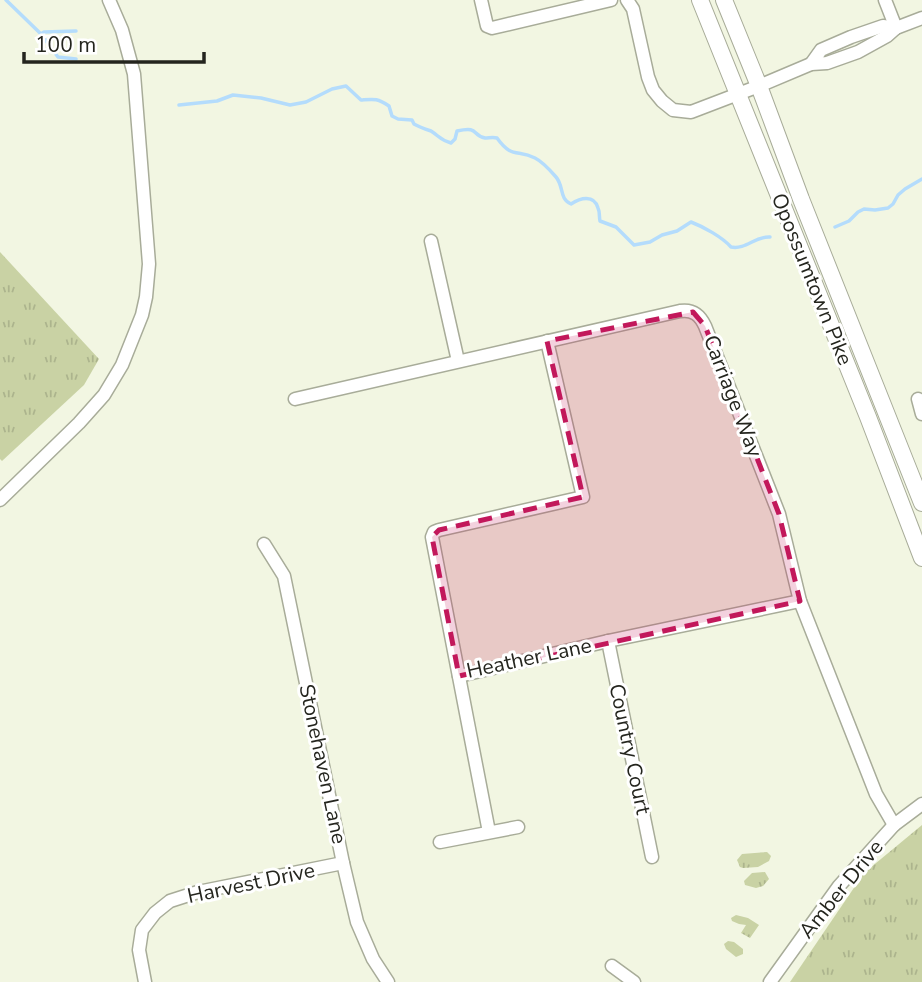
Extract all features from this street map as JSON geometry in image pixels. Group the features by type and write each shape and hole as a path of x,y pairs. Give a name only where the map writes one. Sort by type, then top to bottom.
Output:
{"main road":[{"name":"Opossumtown Pike","path":"700,0 922,558"},
{"name":"Opossumtown Pike","path":"724,0 922,503"}],"street":[{"path":"0,500 104,395 122,365 142,315 146,297 149,264 135,83 127,45 109,0"},
{"path":"481,0 487,26 492,28 611,0"},
{"path":"627,0 633,9 653,90 674,110 691,112 811,64 821,50 851,37 883,26 896,28 922,18"},
{"path":"885,0 896,28"},
{"path":"431,241 458,361"},
{"name":"Carriage Way","path":"295,399 680,311 699,315 779,514 800,601 876,794 894,825"},
{"name":"Heather Lane","path":"547,341 583,497 434,532 432,543 459,676 608,641 800,601"},
{"path":"918,399 922,414"},
{"name":"Stonehaven Lane","path":"264,544 284,576 357,922 373,959 388,982"},
{"name":"Country Court","path":"608,641 652,857"},
{"path":"459,676 489,832"},
{"name":"Amber Drive","path":"770,982 839,886 894,825 922,804"},
{"path":"440,842 517,827"},
{"name":"Harvest Drive","path":"145,982 139,950 142,930 155,913 170,901 198,892 343,863"},
{"path":"612,966 635,982"}],"highlighted area":[{"path":"693,312 705,326 779,514 800,601 459,676 432,537 439,530 583,497 547,341"}],"green space":[{"path":"0,252 99,359 84,385 2,461 0,459"},
{"path":"922,825 922,982 790,982 864,873"},
{"path":"767,852 771,856 769,861 758,867 740,867 737,860 742,854"},
{"path":"765,872 769,879 763,886 756,888 745,885 744,881 752,873"},
{"path":"736,915 759,925 750,938 741,933 746,925 732,921 731,918"},
{"path":"728,941 743,949 743,954 736,957 726,949 724,944"}],"waterway":[{"path":"6,0 41,34 58,57 76,59"},
{"path":"41,34 76,31"},
{"path":"179,105 217,101 233,95 290,105 306,102 332,89 346,86 361,100 381,102 389,106 392,116 412,120 414,124 447,142 451,143 455,139 457,131 472,130 481,137 497,138 511,151 535,158 556,177 567,202 571,204 590,199 599,210 600,221 616,227 634,245 650,242 691,222 731,247 741,247 770,237"},
{"path":"835,227 849,221 864,209 888,208 905,189 922,179"}]}
